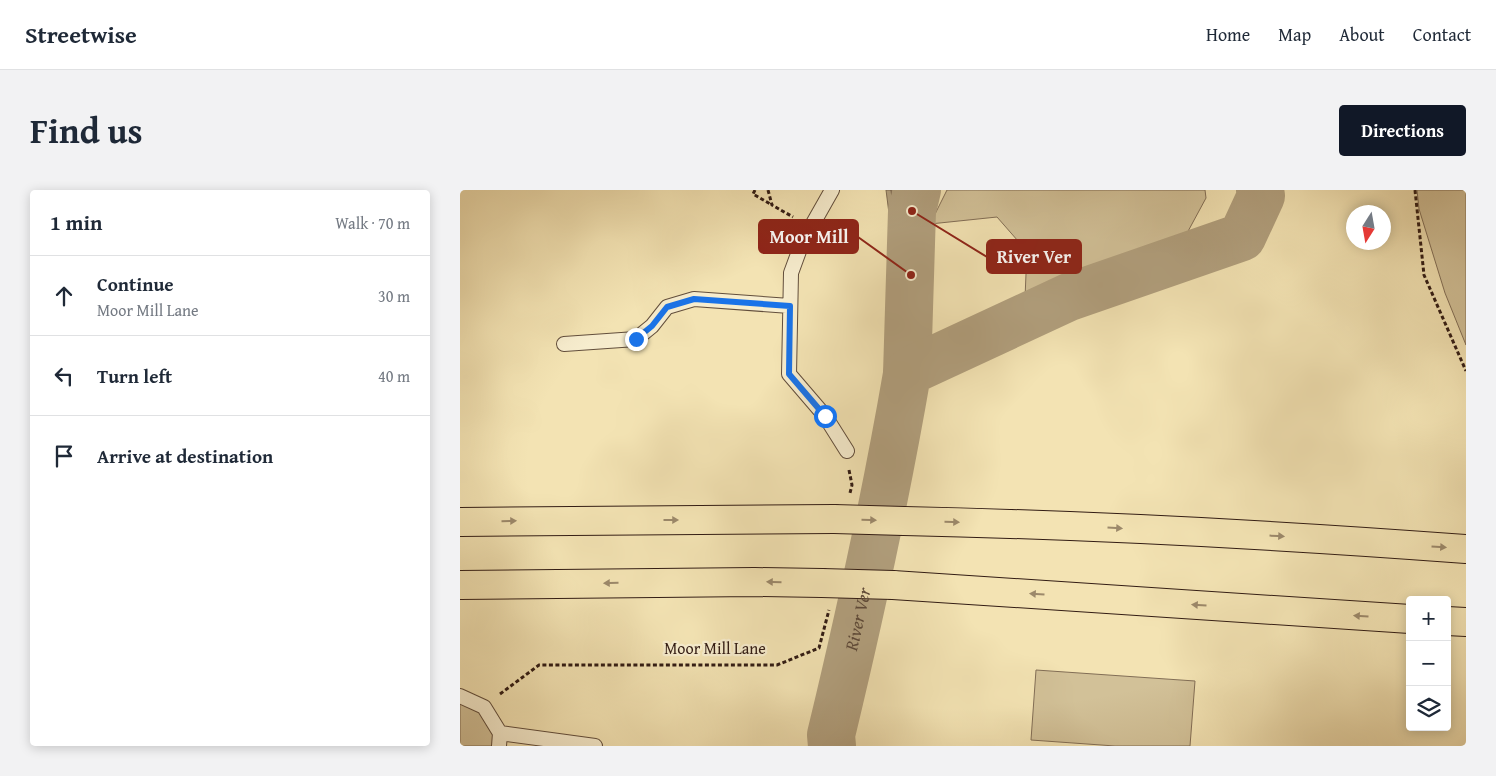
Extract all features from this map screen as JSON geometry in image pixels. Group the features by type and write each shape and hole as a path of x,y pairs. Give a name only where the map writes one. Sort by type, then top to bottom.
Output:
{"highway":[{"path":"460,522 834,519 1033,524 1340,540 1466,549"},
{"path":"460,585 755,582 826,593 893,584 1406,619"},
{"path":"1451,621 1466,622"}],"lane":[{"path":"832,190 802,243 791,273 789,374 825,416 847,451"},
{"path":"564,344 636,339 652,326 667,307 694,299 790,306"},
{"path":"460,696 484,707 500,740 595,746"}],"path":[{"path":"755,190 753,194 810,228"},
{"path":"768,190 772,205"},
{"path":"1416,190 1424,275 1466,371"},
{"path":"850,494 852,485"},
{"name":"Moor Mill Lane","path":"484,707 538,665 777,666 819,648 826,593"}],"shaded area":[{"path":"947,190 1205,190 1206,198 1179,248 1114,274 1025,298 1026,274 1018,241 997,217 930,224"},
{"path":"1417,190 1466,190 1466,345 1445,293 1419,209"},
{"path":"1036,670 1195,681 1190,746 1115,746 1031,740"},
{"path":"460,696 484,707 499,746 460,746"}],"water":[{"path":"886,190 937,190 920,231 891,229"}],"waterway":[{"name":"River Ver","path":"907,374 912,211 917,190"},
{"name":"River Ver","path":"832,746 831,735 872,555 907,374 914,369 1069,297 1242,237 1261,196 1260,190"}],"place":[{"name":"River Ver","path":"912,211"},
{"name":"Moor Mill","path":"911,275"}],"route":[{"path":"636,339 652,326 667,307 694,299 790,306 789,374 825,416"}]}
